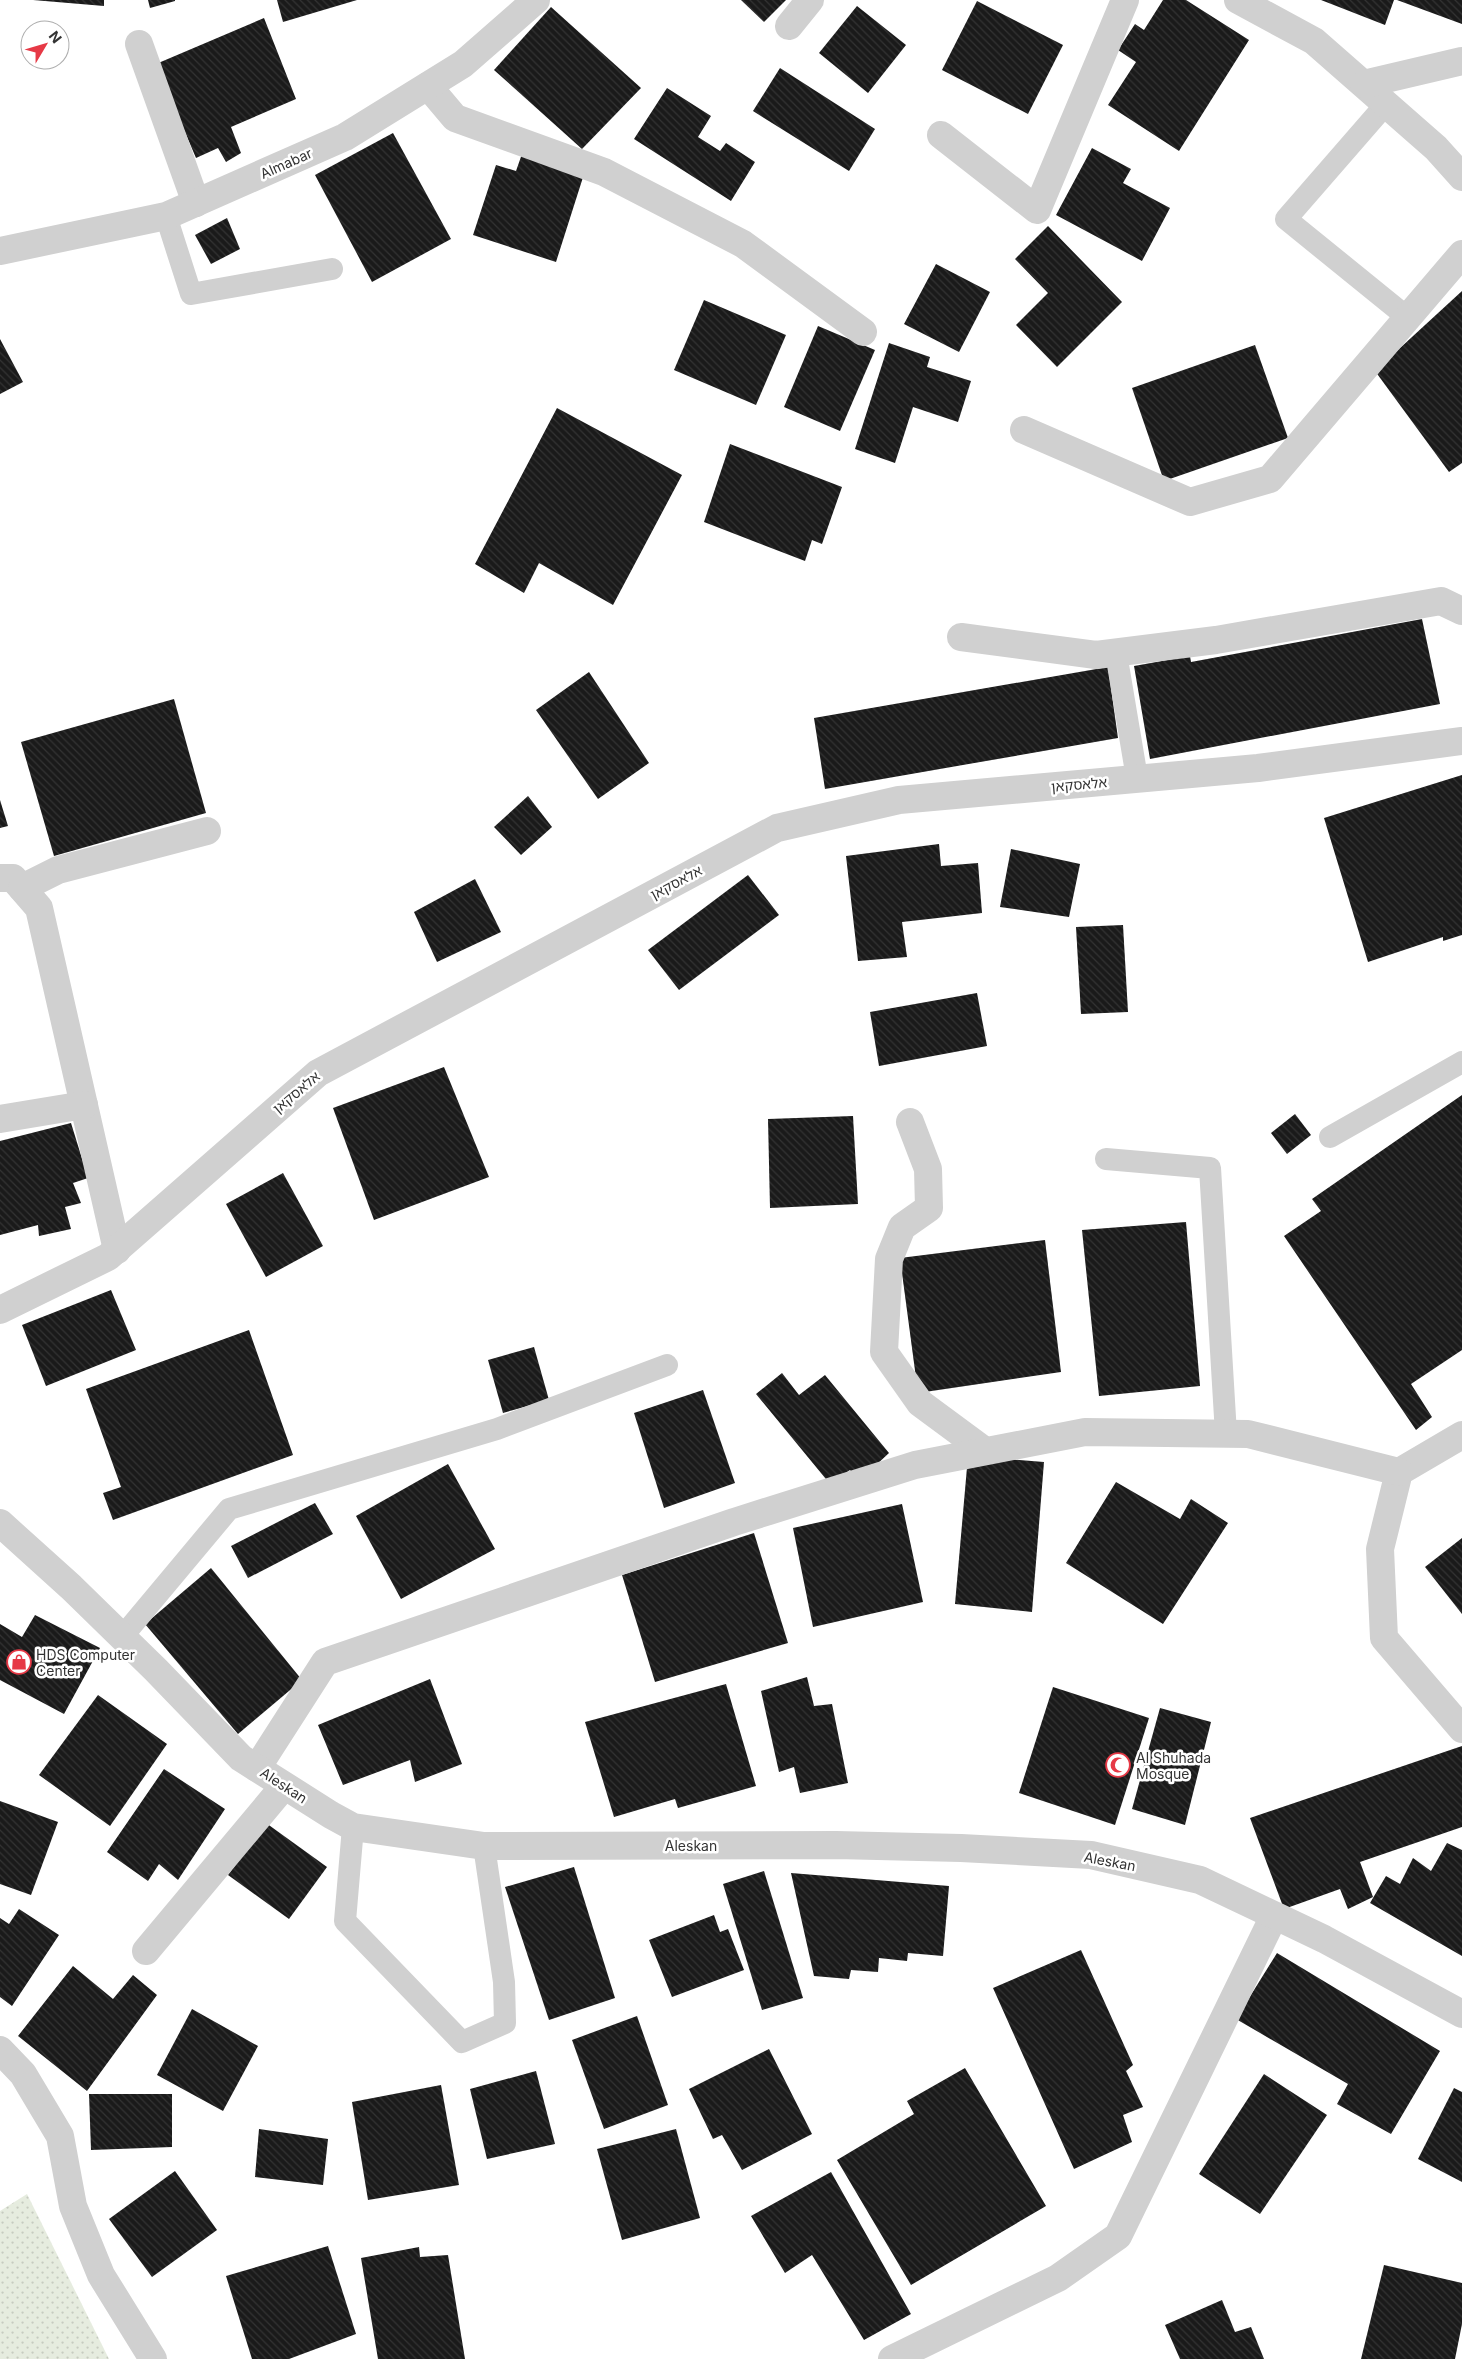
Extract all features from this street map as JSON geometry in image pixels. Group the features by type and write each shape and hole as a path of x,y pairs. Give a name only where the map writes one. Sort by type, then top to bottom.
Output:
{"street":[{"name":"Almabar","path":"0,251 166,216 345,137 463,64 536,0"},
{"path":"790,26 810,0"},
{"path":"941,136 1037,210 1125,0"},
{"path":"1251,3 1314,41 1436,148 1462,177"},
{"path":"139,44 196,203"},
{"path":"1364,84 1462,61"},
{"path":"428,86 455,118 604,172 743,244 863,332"},
{"path":"1024,430 1190,502 1270,478 1462,254"},
{"path":"961,637 1096,655 1216,640 1442,601 1462,611"},
{"name":"אלאסקאן","path":"0,1310 108,1257 318,1072 777,828 898,800 1258,768 1462,741"},
{"path":"11,883 207,831"},
{"path":"11,883 39,908 117,1250"},
{"path":"0,1119 84,1105"},
{"path":"910,1122 928,1169 929,1208 902,1227 889,1260 884,1352 920,1403 985,1451"},
{"path":"257,1768 325,1662 734,1522 915,1465 1085,1432 1248,1434 1399,1472 1462,1435"},
{"path":"1399,1472 1380,1549 1384,1638 1462,1729"},
{"name":"Aleskan","path":"0,1523 122,1637 241,1758 331,1815 354,1827 484,1846 846,1845 961,1848 1091,1855 1200,1880 1324,1939 1462,2014"},
{"path":"146,1951 284,1786"},
{"path":"892,2359 1058,2278 1118,2236 1274,1916"},
{"path":"0,2050 23,2074 60,2136 73,2206 100,2275 153,2359"}],"lane":[{"path":"1386,104 1286,219 1408,318"},
{"path":"166,216 191,294 332,269"},
{"path":"1116,653 1137,778"},
{"path":"1330,1137 1462,1062"},
{"path":"1106,1159 1210,1168 1226,1434"},
{"path":"122,1637 229,1509 497,1429 667,1365"},
{"path":"354,1827 345,1921 462,2042 506,2023 504,1982 484,1846"}],"shaded area":[{"path":"27,2194 109,2359 0,2359 0,2211"}],"building":[{"path":"33,0 104,0 104,6"},
{"path":"148,0 175,0 175,1 150,8"},
{"path":"277,0 357,0 283,22"},
{"path":"741,0 786,0 764,22"},
{"path":"1163,0 1186,0 1249,40 1179,151 1108,105 1136,62 1118,50 1135,24 1144,30"},
{"path":"1321,0 1394,0 1385,25"},
{"path":"1397,0 1462,0 1462,24"},
{"path":"977,1 1063,45 1028,114 942,70"},
{"path":"857,6 906,45 868,93 819,53"},
{"path":"551,7 641,88 582,149 494,70"},
{"path":"264,18 296,99 231,127 241,153 226,162 218,148 196,158 156,64"},
{"path":"780,68 875,129 849,171 753,111"},
{"path":"667,88 711,116 698,137 720,151 726,143 755,162 731,201 634,139"},
{"path":"393,133 451,239 372,282 315,175"},
{"path":"1092,148 1131,169 1123,183 1170,208 1142,261 1056,215"},
{"path":"523,151 585,171 556,262 473,235 496,165 516,171"},
{"path":"227,218 240,249 211,264 195,235"},
{"path":"1048,226 1122,302 1057,367 1016,325 1048,293 1015,259"},
{"path":"936,264 990,292 959,352 904,324"},
{"path":"1462,291 1462,463 1449,472 1375,371"},
{"path":"704,300 786,335 756,405 674,370"},
{"path":"818,326 875,350 840,431 784,407"},
{"path":"0,339 23,382 0,394"},
{"path":"889,343 930,357 927,367 971,381 958,422 913,407 895,463 855,449"},
{"path":"1255,345 1288,438 1164,481 1132,388"},
{"path":"557,408 682,475 613,605 539,563 524,593 475,564"},
{"path":"730,444 842,487 822,544 812,540 805,561 704,522"},
{"path":"1422,619 1440,704 1150,759 1134,666 1190,656 1191,662"},
{"path":"1108,667 1118,738 825,789 814,718"},
{"path":"589,672 649,763 598,799 536,710"},
{"path":"174,699 206,813 54,856 21,742"},
{"path":"1462,775 1462,935 1443,941 1443,937 1368,962 1324,818"},
{"path":"528,796 552,827 521,855 494,827"},
{"path":"0,800 8,826 0,828"},
{"path":"939,844 941,866 978,863 982,913 902,922 907,957 858,961 846,856"},
{"path":"1011,849 1080,864 1069,917 1000,907"},
{"path":"748,875 779,915 679,990 648,950"},
{"path":"475,879 501,932 437,962 414,912"},
{"path":"1123,925 1128,1012 1081,1014 1076,927"},
{"path":"977,993 987,1046 879,1066 870,1012"},
{"path":"444,1067 489,1177 374,1220 333,1108"},
{"path":"1462,1095 1462,1350 1411,1384 1432,1417 1416,1430 1284,1236 1321,1211 1312,1199"},
{"path":"1295,1114 1311,1135 1287,1154 1271,1133"},
{"path":"853,1116 858,1204 770,1208 768,1119"},
{"path":"71,1123 88,1178 73,1183 81,1203 65,1207 71,1229 39,1236 38,1225 0,1235 0,1141"},
{"path":"283,1173 323,1246 266,1277 226,1204"},
{"path":"1186,1222 1200,1386 1099,1396 1082,1230"},
{"path":"1045,1240 1061,1372 918,1393 900,1258"},
{"path":"111,1290 136,1350 46,1386 22,1325"},
{"path":"249,1330 293,1455 113,1520 103,1493 121,1487 86,1389"},
{"path":"534,1347 549,1400 503,1413 488,1360"},
{"path":"782,1373 799,1395 825,1375 889,1453 859,1481 850,1470 830,1484 756,1394"},
{"path":"703,1390 735,1483 664,1508 634,1413"},
{"path":"968,1456 1044,1462 1032,1612 955,1604"},
{"path":"448,1464 495,1549 401,1599 356,1516"},
{"path":"1116,1482 1180,1519 1191,1499 1228,1523 1163,1624 1066,1563"},
{"path":"315,1503 333,1534 248,1578 231,1546"},
{"path":"902,1504 923,1602 813,1627 793,1528"},
{"path":"754,1533 788,1643 655,1682 622,1575"},
{"path":"1462,1538 1462,1614 1425,1567"},
{"path":"211,1568 302,1680 238,1734 145,1624"},
{"path":"35,1615 100,1648 64,1714 0,1680 0,1624 22,1637"},
{"path":"807,1677 814,1706 832,1704 848,1783 800,1793 794,1767 779,1772 761,1691"},
{"path":"430,1679 462,1764 415,1782 410,1760 343,1785 318,1725"},
{"path":"726,1684 756,1786 678,1808 675,1799 614,1817 585,1722"},
{"path":"1053,1687 1149,1718 1115,1825 1019,1793"},
{"path":"98,1695 167,1744 110,1826 39,1775"},
{"path":"1160,1708 1211,1722 1185,1825 1132,1809"},
{"path":"1462,1746 1462,1827 1360,1862 1373,1897 1348,1909 1340,1889 1284,1909 1250,1818"},
{"path":"164,1769 225,1809 178,1880 159,1864 148,1881 107,1852"},
{"path":"0,1801 58,1822 31,1895 0,1884"},
{"path":"266,1823 327,1867 289,1919 228,1875"},
{"path":"1447,1843 1462,1850 1462,1956 1370,1903 1386,1876 1400,1884 1413,1858 1431,1871"},
{"path":"574,1867 615,1998 549,2020 505,1887"},
{"path":"764,1871 803,1998 762,2010 723,1884"},
{"path":"791,1873 949,1886 943,1956 908,1953 907,1961 879,1958 878,1972 851,1970 849,1979 814,1976"},
{"path":"19,1909 59,1935 12,2006 0,1997 0,1918 9,1924"},
{"path":"714,1915 720,1932 728,1929 744,1970 672,1997 649,1940"},
{"path":"1081,1950 1133,2065 1126,2071 1143,2107 1123,2115 1132,2142 1074,2169 993,1988"},
{"path":"1277,1953 1440,2051 1391,2134 1337,2104 1348,2084 1236,2019"},
{"path":"73,1966 113,1999 133,1975 157,1995 87,2091 18,2036"},
{"path":"192,2009 258,2046 223,2111 157,2075"},
{"path":"637,2016 668,2105 604,2129 572,2040"},
{"path":"769,2049 812,2134 742,2170 722,2135 713,2139 689,2089"},
{"path":"965,2068 1046,2206 911,2285 837,2160 914,2114 907,2101"},
{"path":"536,2071 555,2144 487,2159 470,2089"},
{"path":"1264,2074 1327,2115 1260,2214 1199,2174"},
{"path":"441,2085 459,2185 368,2200 352,2102"},
{"path":"1454,2088 1462,2092 1462,2182 1418,2159"},
{"path":"89,2094 172,2094 172,2147 91,2150"},
{"path":"259,2129 328,2139 323,2185 255,2177"},
{"path":"676,2129 700,2218 622,2240 597,2149"},
{"path":"175,2171 217,2230 152,2277 109,2219"},
{"path":"831,2172 911,2314 864,2340 812,2255 785,2273 751,2216"},
{"path":"328,2246 356,2334 289,2359 252,2359 226,2276"},
{"path":"419,2247 420,2257 448,2255 465,2359 378,2359 361,2258"},
{"path":"1384,2265 1462,2283 1462,2324 1455,2359 1361,2359"},
{"path":"1222,2300 1235,2332 1251,2327 1264,2359 1180,2359 1165,2325"}],"place":[{"name":"HDS Computer Center","path":"19,1662"},
{"name":"Al Shuhada Mosque","path":"1118,1765"}]}
